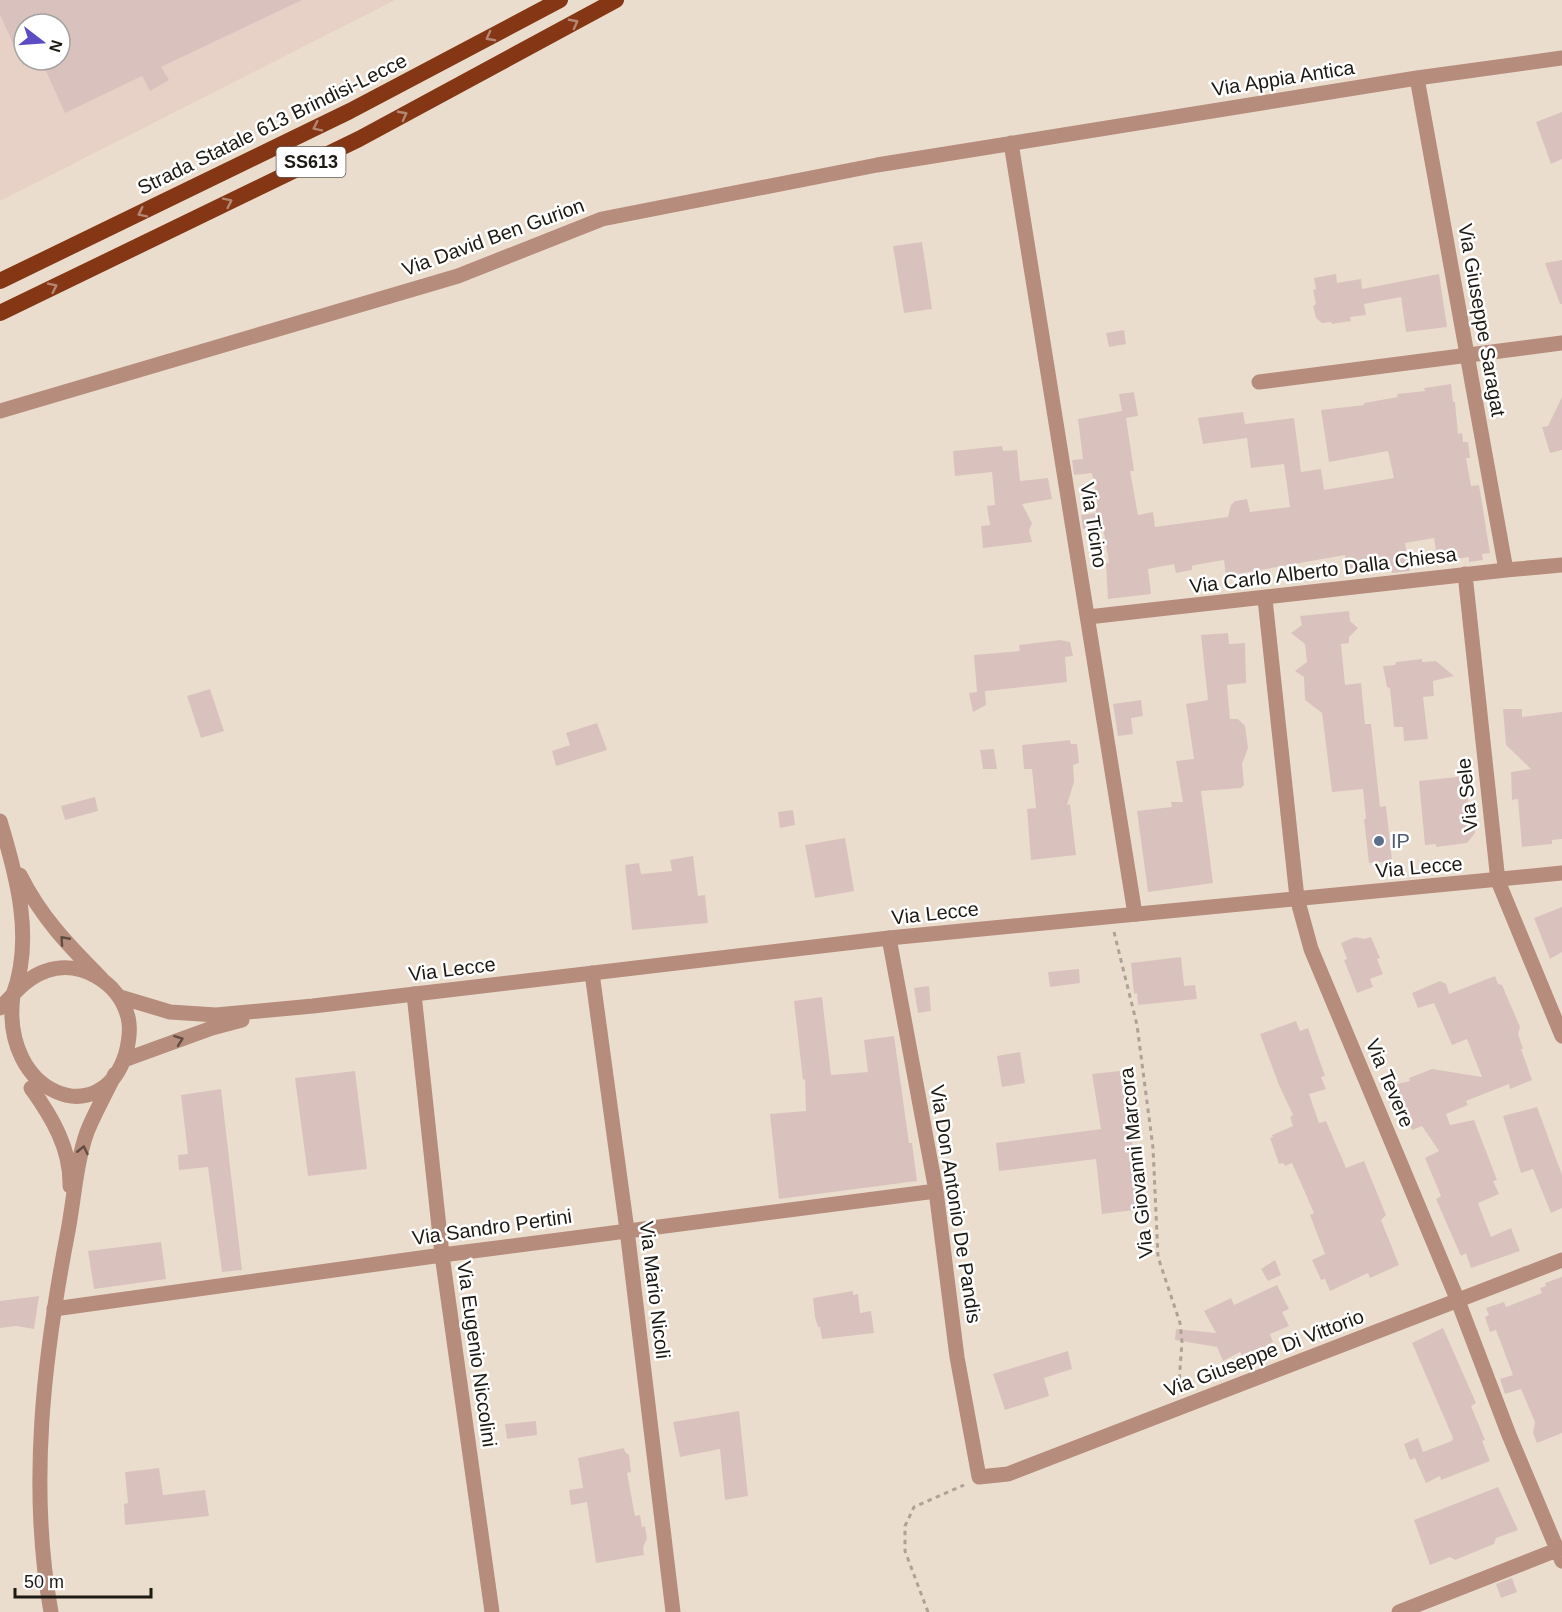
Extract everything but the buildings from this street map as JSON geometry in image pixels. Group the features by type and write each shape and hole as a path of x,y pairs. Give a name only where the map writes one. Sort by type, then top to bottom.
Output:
{"highway":[{"name":"Strada Statale 613 Brindisi-Lecce","path":"0,281 350,111 560,0"},
{"name":"SS613","path":"0,313 359,139 616,0"}],"street":[{"name":"Via Appia Antica","path":"1011,143 1418,78 1562,58"},
{"name":"Via Giuseppe Saragat","path":"1418,78 1506,570"},
{"name":"Via David Ben Gurion","path":"0,411 458,276 602,219 877,165 1011,143"},
{"name":"Via Ticino","path":"1011,143 1135,914"},
{"path":"1259,382 1562,343"},
{"name":"Via Carlo Alberto Dalla Chiesa","path":"1088,617 1562,565"},
{"name":"Via Sele","path":"1465,574 1498,881 1562,1036"},
{"name":"Via Tevere","path":"1265,598 1297,898 1311,949 1458,1301 1509,1436 1560,1553"},
{"path":"0,821 12,859 23,928 20,976 4,1013 1,1032 4,1052 13,1070 45,1107 66,1154 70,1179 68,1228"},
{"path":"12,859 41,913 120,998 128,1017 130,1039 124,1060 87,1133 68,1228 46,1363 41,1428 41,1504 46,1581 51,1612"},
{"name":"Via Lecce","path":"120,998 170,1012 216,1015 313,1006 889,938 1297,898 1498,881 1562,873"},
{"name":"Via Don Antonio De Pandis","path":"889,938 936,1191 957,1357 979,1477"},
{"path":"0,1008 28,980 46,971 67,968 87,972 105,981"},
{"name":"Via Mario Nicoli","path":"592,973 627,1230 673,1612"},
{"name":"Via Eugenio Niccolini","path":"414,994 442,1255 492,1612"},
{"name":"Via Lecce","path":"124,1060 212,1028 313,1006"},
{"path":"29,1086 46,1094 65,1097 83,1094 100,1087 115,1074"},
{"name":"Via Sandro Pertini","path":"54,1309 627,1230 936,1191"},
{"name":"Via Giuseppe Di Vittorio","path":"979,1477 1008,1474 1562,1260"},
{"path":"1399,1612 1560,1553"}],"path":[{"name":"Via Giovanni Marcora","path":"1110,916 1137,1025 1153,1148 1158,1257 1180,1323 1182,1342 1179,1382 1183,1407"},
{"path":"928,1612 905,1551 905,1526 914,1507 958,1490 979,1477"}],"shaded area":[{"path":"0,0 395,0 0,201"}],"place":[{"name":"IP","path":"1379,841"}]}
